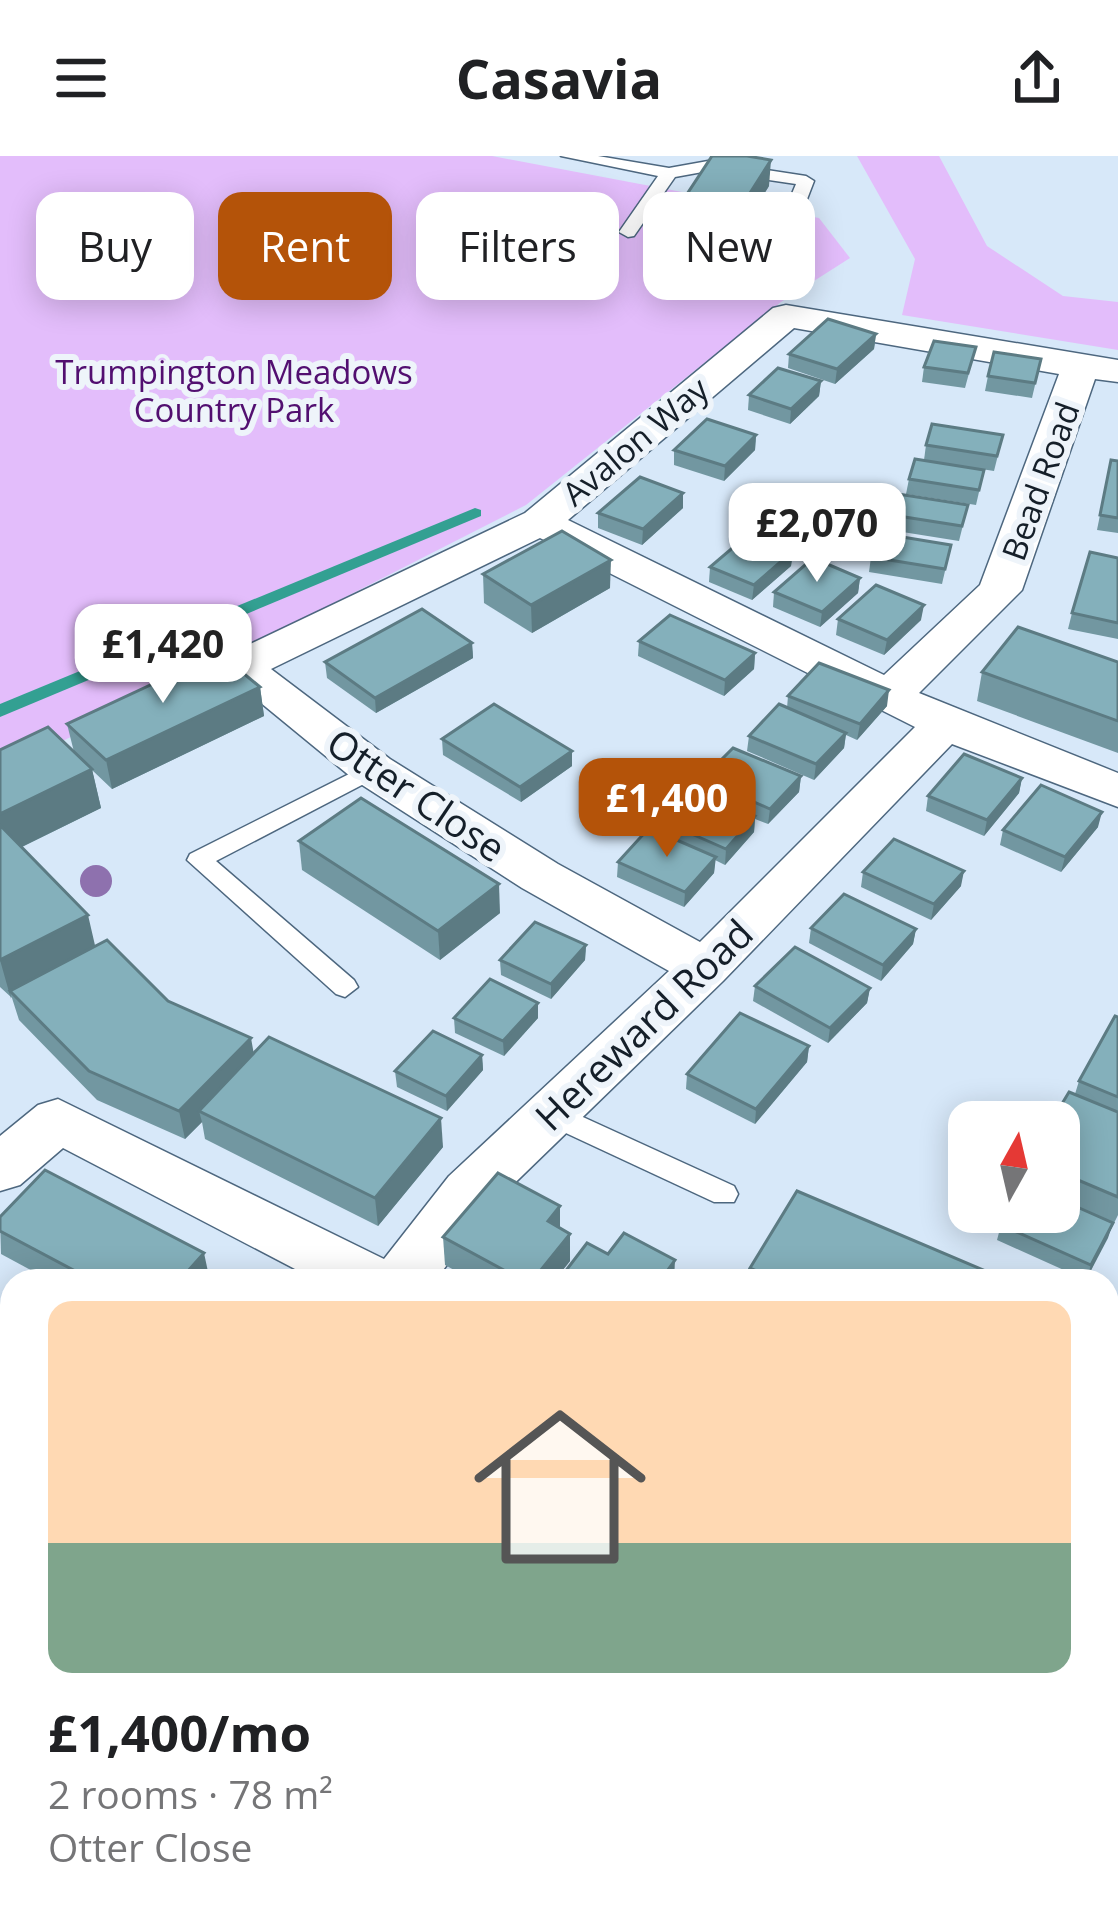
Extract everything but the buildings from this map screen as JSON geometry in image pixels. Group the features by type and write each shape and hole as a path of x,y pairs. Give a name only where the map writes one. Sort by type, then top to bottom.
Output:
{"street":[{"name":"Bead Road","path":"777,321 786,316 829,322 1100,369 1000,590 891,694"},
{"name":"Avalon Way","path":"777,321 540,522 945,724 1118,791"},
{"name":"Otter Close","path":"540,522 239,667 373,770 540,876 705,968"},
{"name":"Hereward Road","path":"409,1269 469,1192 705,968 945,724"},
{"path":"0,1169 58,1120 349,1269"}],"lane":[{"path":"569,156 669,173 708,166 806,181 801,192"},
{"path":"628,232 669,173"},
{"path":"345,987 199,860 373,770"},
{"path":"550,1113 724,1194"}],"green space":[{"name":"Trumpington Meadows Country Park","path":"0,156 492,156 682,192 643,192 643,300 784,300 526,505 0,773"},
{"path":"857,156 939,156 987,246 1063,296 1118,302 1118,350 902,315 915,259"},
{"name":"Trumpington Meadows Country Park","path":"815,217 819,218 850,258 815,280"}],"waterway":[{"path":"0,711 475,513"}]}
